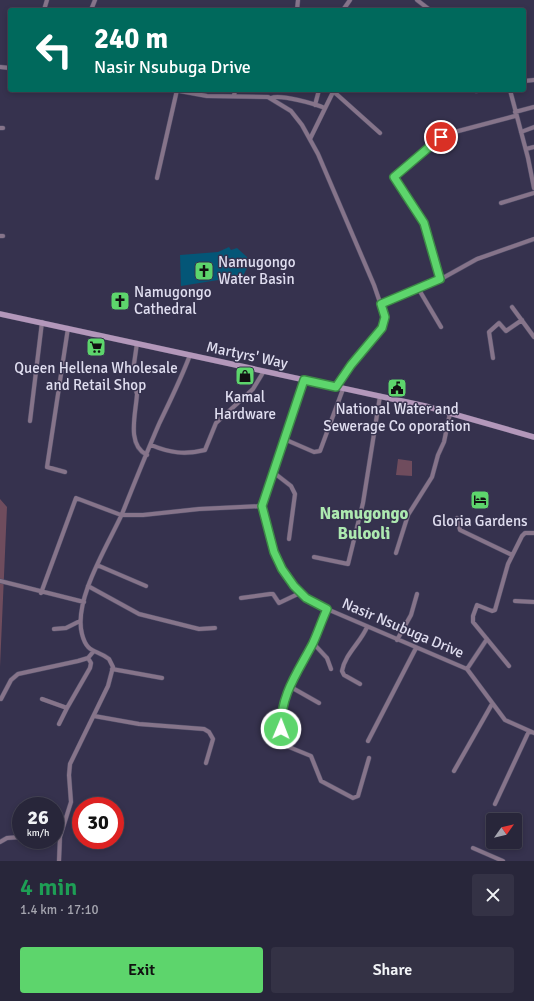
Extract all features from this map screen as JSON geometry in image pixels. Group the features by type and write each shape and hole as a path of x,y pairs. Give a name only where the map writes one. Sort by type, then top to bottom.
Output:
{"main road":[{"name":"Martyrs' Way","path":"0,314 380,396 450,413 534,437"}],"street":[{"path":"417,0 427,8"},
{"path":"157,178 176,92"},
{"path":"186,92 207,96 271,98 281,96 325,108"},
{"path":"234,96 235,92"},
{"path":"315,105 318,92"},
{"path":"310,139 333,92"},
{"path":"335,92 380,133"},
{"path":"510,92 515,114 532,167 534,187"},
{"path":"271,98 291,111 310,139 353,234 385,317 382,328 351,365 336,387"},
{"path":"440,279 424,223 394,177 447,134 534,107"},
{"path":"521,132 534,127"},
{"path":"526,149 534,147"},
{"path":"501,203 534,193"},
{"path":"381,304 440,279 477,259 534,239"},
{"path":"418,288 441,327"},
{"path":"512,307 534,337"},
{"path":"493,358 489,332 499,324 506,331 522,320"},
{"path":"30,421 42,322"},
{"path":"66,472 47,468 68,328"},
{"path":"133,371 137,343"},
{"path":"64,824 71,802 69,775 70,764 108,686 112,669 112,664 109,659 93,652 85,643 80,621 88,586 177,388 190,354"},
{"path":"151,445 176,454 193,453 205,450 216,423 253,389 264,371"},
{"path":"41,593 75,499 81,499 121,515 143,515 199,509 262,506 304,380"},
{"path":"136,387 135,441 139,451 147,455"},
{"path":"284,439 314,452 320,451 343,389"},
{"path":"314,557 348,564 363,503 380,396"},
{"path":"396,553 408,515 432,477 438,455 444,442 450,413"},
{"path":"273,472 293,488 295,494 289,539"},
{"name":"Nasir Nsubuga Drive","path":"262,506 276,558 287,577 300,593 306,598 327,609 416,648 438,655 467,669 505,720 532,732"},
{"path":"458,518 460,530 512,555"},
{"path":"509,666 472,620 475,607 478,605 492,611 495,610 512,555 523,533 534,533"},
{"path":"97,565 146,586"},
{"path":"0,581 41,593 84,602"},
{"path":"88,586 139,614 199,629 215,628"},
{"path":"241,598 273,594 279,603 300,593"},
{"path":"397,640 411,615 417,594"},
{"path":"515,601 534,602"},
{"path":"327,609 313,643 289,686 281,711 283,741 289,747 311,756 323,782 350,797 357,798 369,758"},
{"path":"54,629 66,628 80,621"},
{"path":"360,684 344,675 342,671 344,664 364,635 367,627"},
{"path":"467,669 487,639"},
{"path":"313,643 327,658 331,668"},
{"path":"368,741 416,648"},
{"path":"1,699 11,680 18,674 88,658 93,652"},
{"path":"59,724 90,668 88,658"},
{"path":"112,669 162,678"},
{"path":"289,686 319,703"},
{"path":"42,699 67,708"},
{"path":"454,771 492,704"},
{"path":"94,716 139,724 204,729 210,732 213,739 206,763"},
{"path":"495,804 532,732"},
{"path":"0,842 12,837"},
{"path":"473,848 503,861"},
{"path":"59,861 60,849"}],"shaded area":[{"path":"398,459 412,461 412,476 396,475"},
{"path":"0,499 7,507 0,667"}],"water":[{"path":"229,247 231,250 237,248 247,257 247,268 243,276 181,286 180,255 218,252"}],"place":[{"name":"Namugongo Water Basin","path":"204,271"},
{"name":"Namugongo Cathedral","path":"120,301"},
{"name":"Queen Hellena Wholesale and Retail Shop","path":"96,347"},
{"name":"Kamal Hardware","path":"245,376"},
{"name":"National Water and Sewerage Co oporation","path":"397,388"},
{"name":"Gloria Gardens","path":"480,500"}],"district":[{"name":"Namugongo Bulooli","path":"364,523"}],"route":[{"path":"281,729 281,711 286,693 293,677 313,643 327,609 306,598 287,577 276,558 262,506 304,380 336,387 344,374 384,325 385,312 381,304 440,279 424,223 394,180 394,177 422,155 441,137"}]}
